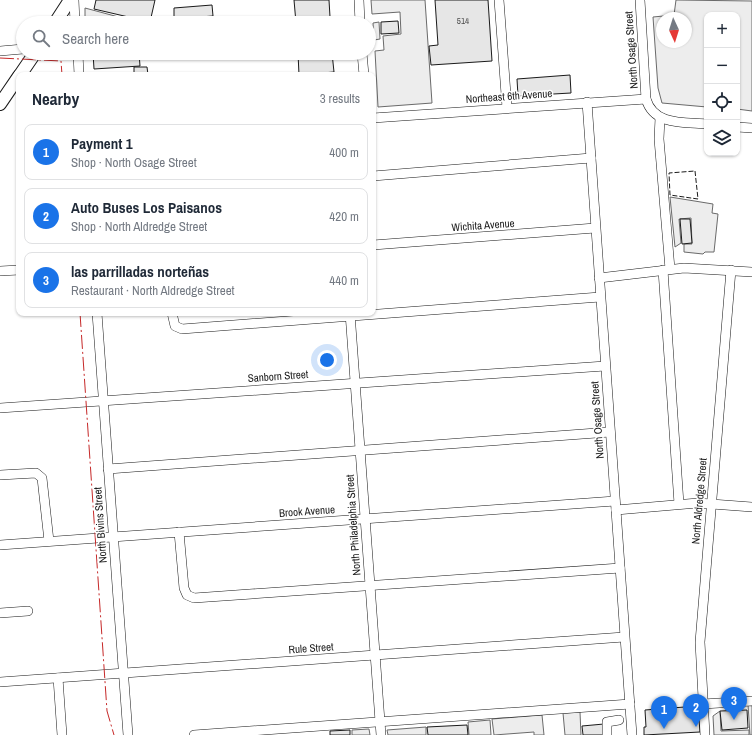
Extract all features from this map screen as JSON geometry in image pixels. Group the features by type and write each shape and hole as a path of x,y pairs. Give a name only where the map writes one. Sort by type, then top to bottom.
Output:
{"main road":[{"path":"60,16 70,0"},
{"path":"23,72 30,60"},
{"path":"0,104 16,82"}],"street":[{"path":"74,0 75,16"},
{"path":"359,0 360,16"},
{"path":"499,0 507,108"},
{"name":"North Osage Street","path":"640,0 646,99"},
{"path":"0,51 16,50"},
{"path":"77,60 79,72"},
{"path":"363,60 364,72"},
{"path":"646,99 652,111 660,118 672,121 704,124"},
{"name":"Northeast 6th Avenue","path":"376,118 646,99"},
{"name":"North Osage Street","path":"587,102 632,735"},
{"path":"660,118 659,139 679,504"},
{"path":"740,126 752,128"},
{"path":"376,176 590,158"},
{"name":"Wichita Avenue","path":"376,245 595,228"},
{"path":"599,278 666,269 698,267 752,272"},
{"path":"0,271 16,270"},
{"name":"North Aldredge Street","path":"705,735 700,642 710,503 731,270"},
{"path":"376,312 600,297"},
{"name":"North Bivins Street","path":"97,316 128,735"},
{"path":"173,316 175,326 182,328 327,316"},
{"name":"North Philadelphia Street","path":"351,316 380,735"},
{"name":"Sanborn Street","path":"0,408 605,366"},
{"path":"108,469 610,432"},
{"path":"0,475 36,473 42,478 49,541"},
{"name":"Brook Avenue","path":"0,545 365,519 616,505 710,503 752,507"},
{"path":"179,532 184,588 187,595 194,598 620,568"},
{"path":"0,613 28,611"},
{"name":"Rule Street","path":"0,682 624,637"},
{"path":"58,678 62,735"},
{"path":"703,704 752,701"},
{"path":"194,735 630,704"},
{"path":"607,735 607,722 619,720"}],"shaded area":[{"path":"371,0 425,0 432,103 378,107 376,51 384,50 383,36 401,34 400,12 372,14"},
{"path":"676,0 752,1 752,111 740,109 740,12 704,12 704,107 662,103 658,88 653,17 656,17 656,48 692,48 692,12 674,12"},
{"path":"85,8 115,16 85,16"},
{"path":"376,22 379,22 380,39 376,40"},
{"path":"670,197 713,204 712,213 718,214 714,252 705,252 703,254 684,252 684,244 692,244 691,218 679,219 681,243 675,247"},
{"path":"748,705 752,706 752,735 750,735"},
{"path":"720,711 721,731 749,730 749,735 714,735 713,716"},
{"path":"580,712 581,735 565,735 563,713"},
{"path":"542,715 544,735 534,735 534,732 494,735 492,719"},
{"path":"490,720 491,735 469,735 468,722"},
{"path":"426,727 426,735 388,735 387,730"},
{"path":"369,729 370,735 352,735 352,730"}],"building":[{"path":"96,0 155,0 151,16 124,16 94,9"},
{"path":"294,0 329,0 330,16 295,16"},
{"path":"435,0 488,0 492,61 431,65 429,46 438,45"},
{"path":"212,5 213,16 174,16 174,8"},
{"path":"398,21 399,33 381,34 381,22"},
{"path":"93,60 140,60 140,66 94,69"},
{"path":"298,60 333,60 334,72 299,72"},
{"path":"134,67 147,67 148,72 134,72"},
{"path":"570,75 571,93 518,96 517,79"},
{"path":"680,219 690,219 692,243 682,244"},
{"path":"698,706 700,732 644,735 644,727 646,727 645,710"},
{"path":"747,710 748,728 722,730 720,711"},
{"path":"604,724 605,735 583,735 582,726"},
{"path":"467,725 468,735 428,735 427,727"},
{"path":"350,730 350,735 330,735 330,731"}],"fence":[{"path":"695,171 698,199 670,195 669,173 695,171"}],"power":[{"path":"0,58 16,59"},
{"path":"41,60 61,61 62,72"},
{"path":"80,316 107,711 114,735"}],"place":[{"name":"las parrilladas norteñas","path":"734,720"},
{"name":"Auto Buses Los Paisanos","path":"696,727"},
{"name":"Payment 1","path":"664,729"}]}
